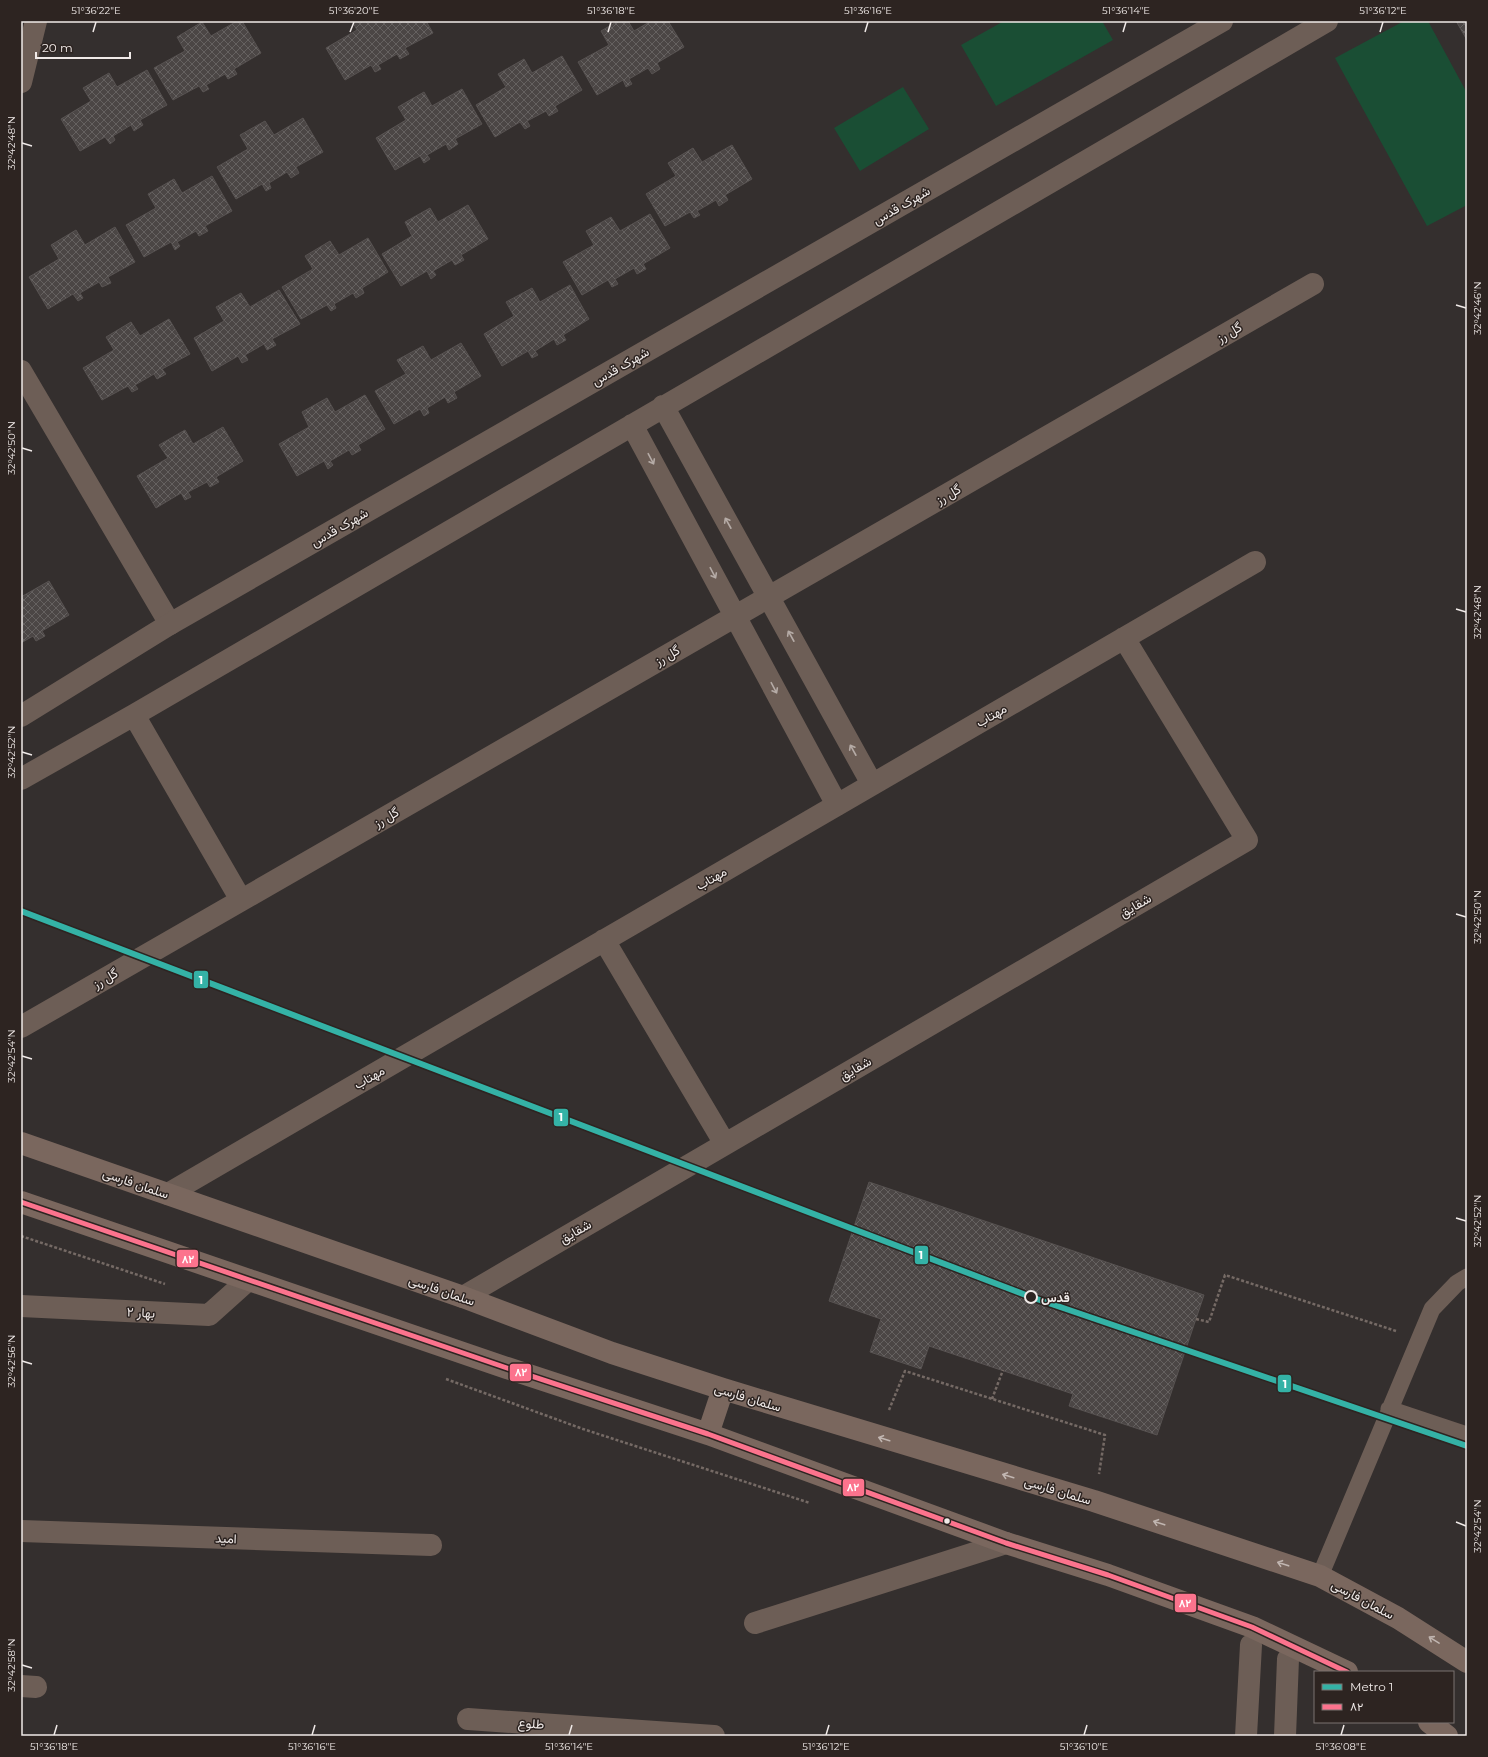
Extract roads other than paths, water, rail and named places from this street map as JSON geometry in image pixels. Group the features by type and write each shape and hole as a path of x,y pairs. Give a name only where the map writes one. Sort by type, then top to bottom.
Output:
{"main road":[{"name":"سلمان فارسی","path":"21,1143 463,1297 612,1353 878,1437 1094,1501 1320,1576 1398,1618 1467,1662"},
{"path":"21,1202 248,1280 708,1434 1006,1543 1108,1575 1252,1627 1345,1671"},
{"path":"708,1434 723,1389"},
{"path":"1430,1723 1447,1736"}],"street":[{"path":"21,82 36,21"},
{"name":"شهرک قدس","path":"21,716 170,624 1222,21"},
{"path":"21,779 134,715 1327,21"},
{"name":"گل رز","path":"21,1027 1313,284"},
{"path":"21,371 170,624"},
{"path":"663,406 872,784"},
{"path":"632,424 837,805"},
{"name":"مهتاب","path":"168,1194 1255,562"},
{"name":"شقايق","path":"463,1297 1247,840 1124,638"},
{"path":"134,715 241,900"},
{"path":"604,940 725,1144"},
{"name":"بهار ۲","path":"21,1306 209,1315 248,1280"},
{"name":"امید","path":"21,1531 431,1545"},
{"path":"755,1623 1006,1543"},
{"path":"1246,1736 1251,1645"},
{"path":"1285,1736 1288,1659"},
{"name":"طلوع","path":"468,1719 714,1736"}],"lane":[{"path":"1320,1576 1432,1309 1457,1283 1467,1278"},
{"path":"1389,1409 1467,1436"}],"metro line":[{"name":"1","path":"21,911 1031,1297 1467,1446"}],"place":[{"name":"قدس","path":"1031,1297"}]}
